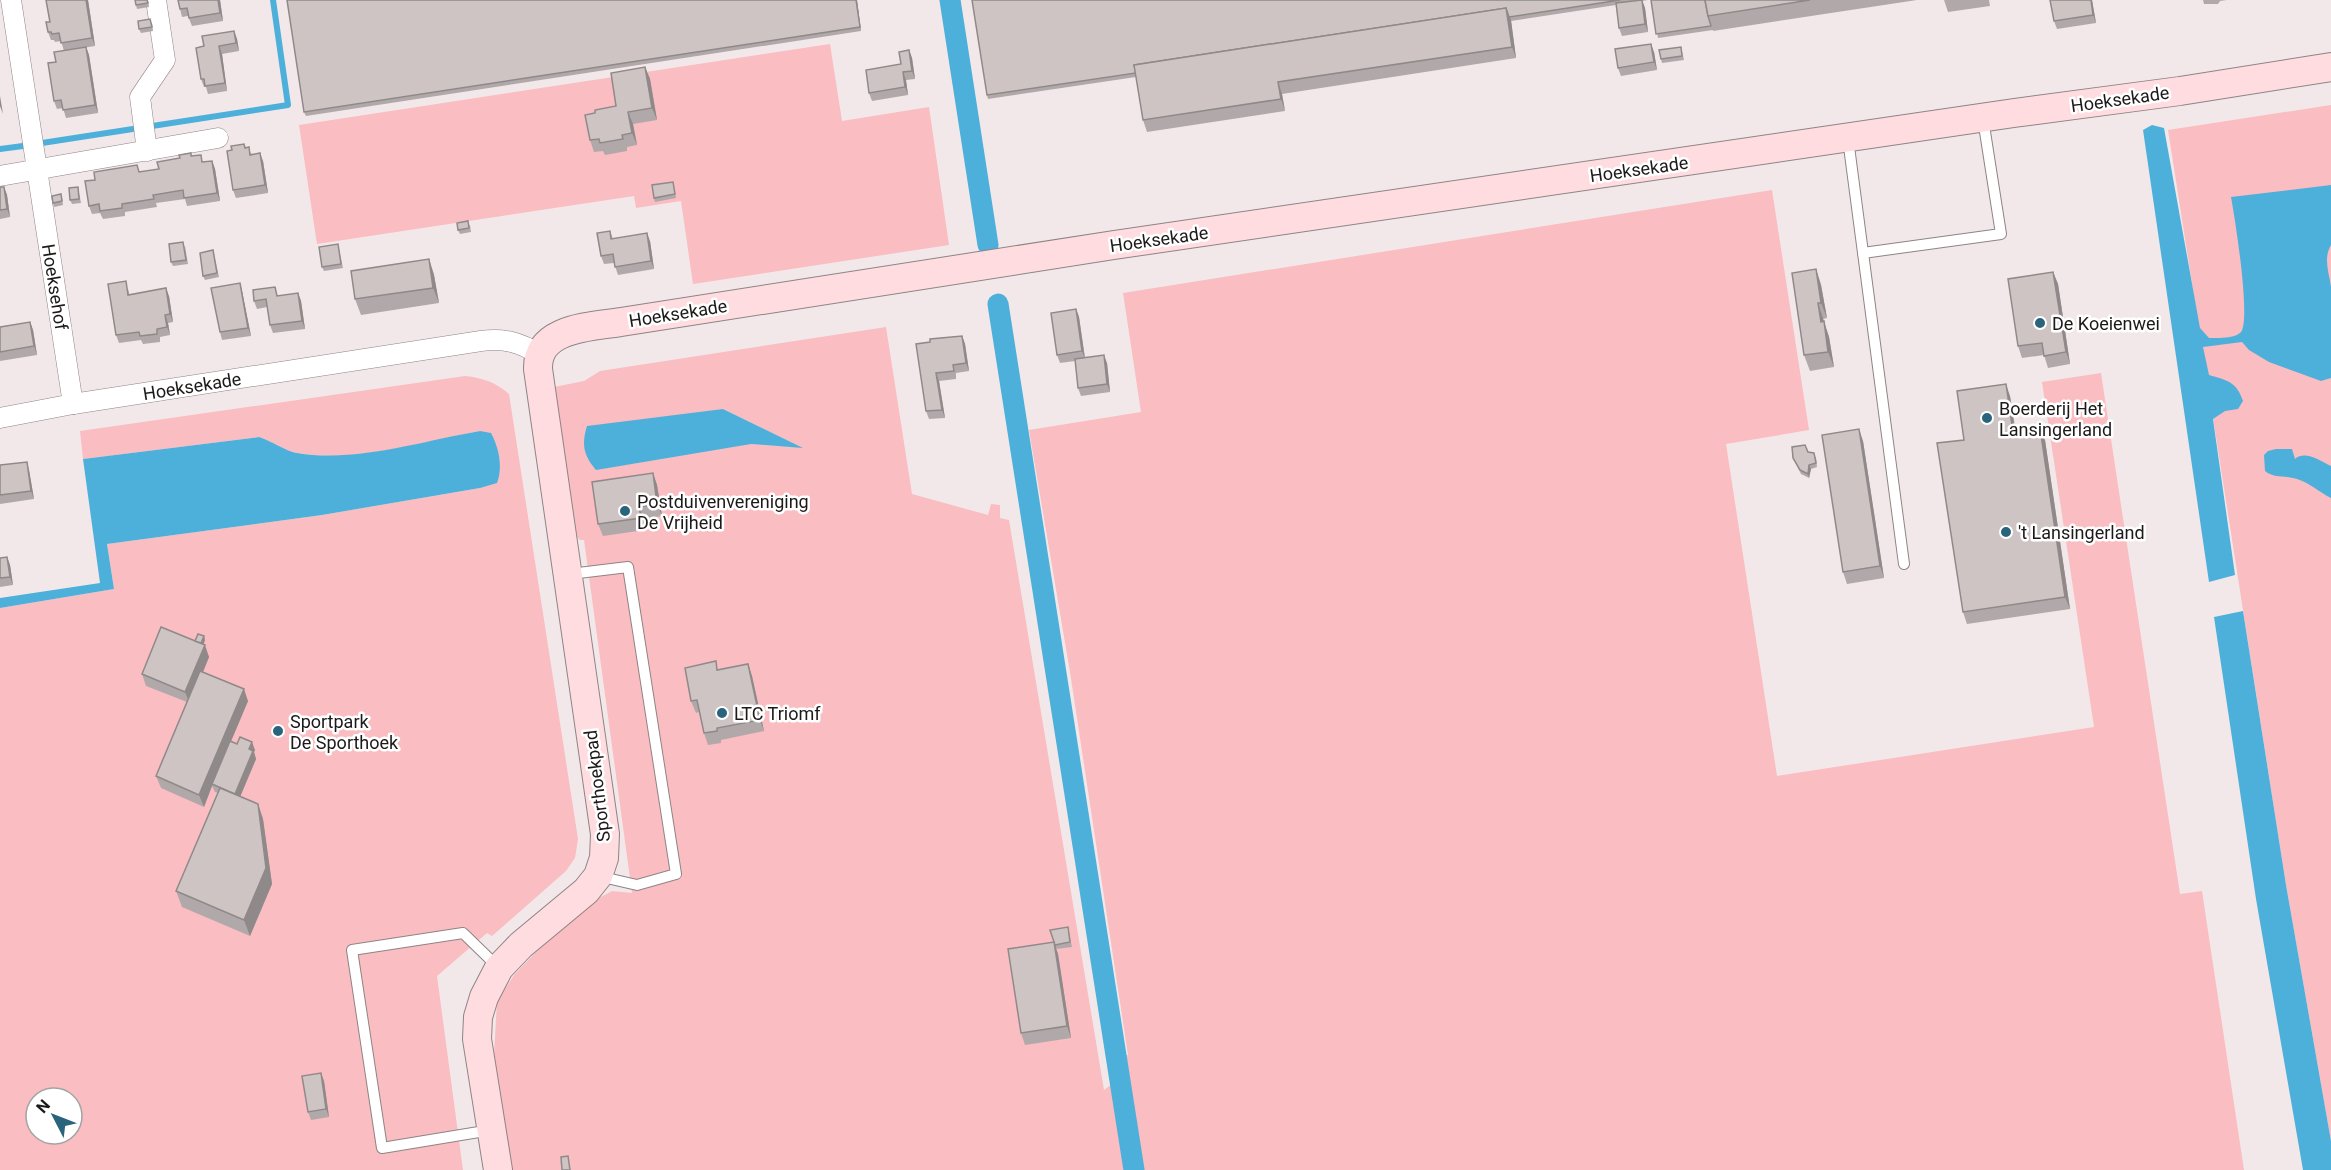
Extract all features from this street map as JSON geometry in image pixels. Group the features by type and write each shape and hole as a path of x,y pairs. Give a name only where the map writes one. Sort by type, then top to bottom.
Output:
{"street":[{"name":"Hoeksehof","path":"11,0 73,404"},
{"path":"145,135 140,97 165,60 156,0"},
{"name":"Hoeksekade","path":"0,418 73,404 494,340 517,342 540,355 555,337 567,331 621,321 1114,245 2180,91 2331,67"},
{"path":"0,176 37,170 145,135 218,138"},
{"name":"Sporthoekpad","path":"540,355 538,369 605,834 604,858 598,876"},
{"path":"498,1170 477,1039 478,1017 484,997 499,968 521,945 586,891 598,876"}],"lane":[{"path":"1863,253 2001,234 1983,118"},
{"path":"1848,139 1904,564"},
{"path":"568,574 628,567 676,874 637,885 598,876"},
{"path":"492,1130 382,1148 352,950 462,933 483,950 499,968"}],"shaded area":[{"path":"830,44 842,121 929,107 949,245 693,284 681,201 636,208 634,196 317,244 299,125"},
{"path":"2331,105 2331,1141 2286,885 2168,130"},
{"path":"1772,190 1809,430 1726,444 1777,776 2094,727 2042,382 2101,373 2180,894 2202,891 2244,1170 511,1170 494,1055 497,1002 514,975 549,938 597,899 612,891 632,893 584,540 580,540 573,533 549,388 584,381 600,371 886,327 912,494 988,515 991,504 1000,505 1000,518 1009,520 1104,1090 1113,1083 1109,1058 1128,1055 1070,672 1029,430 1141,412 1123,293","holes":["723,409 800,447 751,444"]},
{"name":"Sportpark De Sporthoek","path":"465,376 488,381 509,394 578,839 575,858 566,871 492,936 487,933 437,976 463,1170 0,1170 0,608 114,589 107,544 322,515 480,488 480,431 388,450 342,455 297,453 259,437 83,459 80,431"}],"water":[{"path":"2152,125 2164,128 2200,328 2209,338 2235,336 2241,332 2244,323 2241,268 2231,197 2331,185 2331,245 2327,260 2331,287 2331,378 2321,381 2269,362 2249,350 2242,342 2203,347 2209,375 2231,383 2238,390 2243,401 2238,409 2225,411 2213,419 2235,575 2209,582 2143,130"},
{"path":"723,409 803,448 751,444 596,470 586,455 584,439 587,426"},
{"path":"480,431 491,433 496,445 500,464 497,483 480,488 322,515 107,544 114,589 0,608 0,598 100,583 83,459 259,437 297,453 342,455 388,450"},
{"path":"2276,449 2292,449 2295,459 2308,456 2331,466 2331,498 2302,481 2265,471 2264,455"},
{"path":"2243,611 2286,885 2331,1141 2331,1170 2303,1170 2256,899 2214,617"}],"building":[{"path":"46,0 86,0 92,38 61,43 59,33 48,32 46,22 50,22"},
{"path":"135,0 147,0 148,3 136,5"},
{"path":"178,0 218,0 220,13 189,18 187,8 180,9"},
{"path":"287,0 856,0 860,27 304,112"},
{"path":"972,0 1620,0 1509,17 1506,8 1134,65 1136,73 987,95"},
{"path":"1642,0 1645,24 1619,28 1616,3"},
{"path":"1651,0 1705,0 1711,26 1656,34"},
{"path":"1705,0 1810,0 1708,16"},
{"path":"2050,0 2091,0 2093,15 2054,21"},
{"path":"1506,8 1512,47 1278,82 1281,99 1143,120 1134,65"},
{"path":"150,19 152,27 139,29 138,21"},
{"path":"234,31 236,43 219,46 225,83 205,86 204,79 201,79 196,48 204,46 202,36"},
{"path":"1651,44 1654,62 1618,68 1615,49"},
{"path":"86,47 95,105 63,110 61,100 54,101 48,63 56,62 54,52"},
{"path":"1681,47 1682,56 1661,59 1659,50"},
{"path":"909,50 912,71 903,72 905,87 869,93 866,70 901,64 899,52"},
{"path":"645,67 652,108 628,112 632,133 622,135 623,139 600,143 599,139 590,140 585,115 595,113 595,110 616,106 611,73"},
{"path":"244,144 245,148 249,147 250,155 260,153 265,185 233,190 227,151 232,150 231,146"},
{"path":"191,153 191,156 201,155 202,162 212,161 217,193 184,198 183,190 153,195 154,199 122,204 122,208 100,211 99,204 89,206 85,181 95,180 94,172 137,165 139,172 159,169 157,162 180,158 179,155"},
{"path":"673,182 675,194 654,198 652,185"},
{"path":"0,187 4,187 7,209 0,210"},
{"path":"78,187 79,199 70,200 69,188"},
{"path":"61,194 62,201 53,203 52,196"},
{"path":"468,221 469,228 458,230 457,223"},
{"path":"610,231 611,239 647,233 651,261 615,267 613,254 601,256 597,233"},
{"path":"183,242 186,260 171,262 169,244"},
{"path":"338,244 341,264 322,267 319,247"},
{"path":"213,250 217,273 203,276 200,253"},
{"path":"429,259 433,288 355,299 351,271"},
{"path":"1816,269 1821,303 1818,303 1821,322 1824,321 1828,352 1804,355 1792,273"},
{"name":"De Koeienwei","path":"2053,272 2066,352 2044,356 2042,343 2018,346 2008,279"},
{"path":"126,281 128,295 166,288 170,314 165,315 167,327 157,329 157,334 140,336 139,332 116,335 108,284"},
{"path":"240,283 248,328 220,332 211,288"},
{"path":"275,287 277,296 298,293 302,321 270,325 266,299 254,301 253,290"},
{"path":"1076,309 1082,351 1057,355 1051,313"},
{"path":"30,322 34,346 0,352 0,327"},
{"path":"962,336 966,363 953,365 954,371 936,373 942,410 926,411 916,344 930,342 930,339"},
{"path":"1104,355 1107,384 1078,388 1075,359"},
{"name":"'t Lansingerland","path":"2006,384 2013,432 2040,428 2065,597 1963,612 1937,443 1964,440 1957,391"},
{"path":"1859,429 1880,566 1843,572 1822,435"},
{"path":"1805,445 1808,452 1814,453 1816,463 1809,465 1808,474 1800,470 1793,458 1792,447"},
{"path":"27,462 31,491 0,495 0,465"},
{"path":"653,473 657,504 639,507 641,518 598,524 592,482"},
{"path":"7,557 10,577 0,578 0,558"},
{"path":"161,627 205,645 185,692 142,674"},
{"path":"198,634 204,636 201,643 195,641"},
{"path":"716,661 717,670 748,664 760,720 717,728 717,731 704,733 697,700 691,701 685,668"},
{"path":"200,671 244,689 199,795 156,776"},
{"path":"240,737 252,742 249,749 253,751 235,794 212,784 230,741 237,744"},
{"path":"220,788 258,804 266,868 244,920 176,891"},
{"path":"1068,927 1070,942 1055,945 1050,930"},
{"path":"1054,942 1067,1026 1021,1033 1008,949"},
{"path":"321,1073 326,1109 308,1112 302,1076"},
{"path":"568,1156 570,1170 562,1170 561,1157"}],"waterway":[{"path":"42,143 288,105 273,0"},
{"path":"950,0 988,245"},
{"path":"0,149 23,146"},
{"path":"998,304 1134,1170"}],"place":[{"name":"De Koeienwei","path":"2040,323"},
{"name":"Boerderij Het Lansingerland","path":"1987,418"},
{"name":"Postduivenvereniging De Vrijheid","path":"625,511"},
{"name":"'t Lansingerland","path":"2006,532"},
{"name":"LTC Triomf","path":"722,713"},
{"name":"Sportpark De Sporthoek","path":"278,731"}]}
